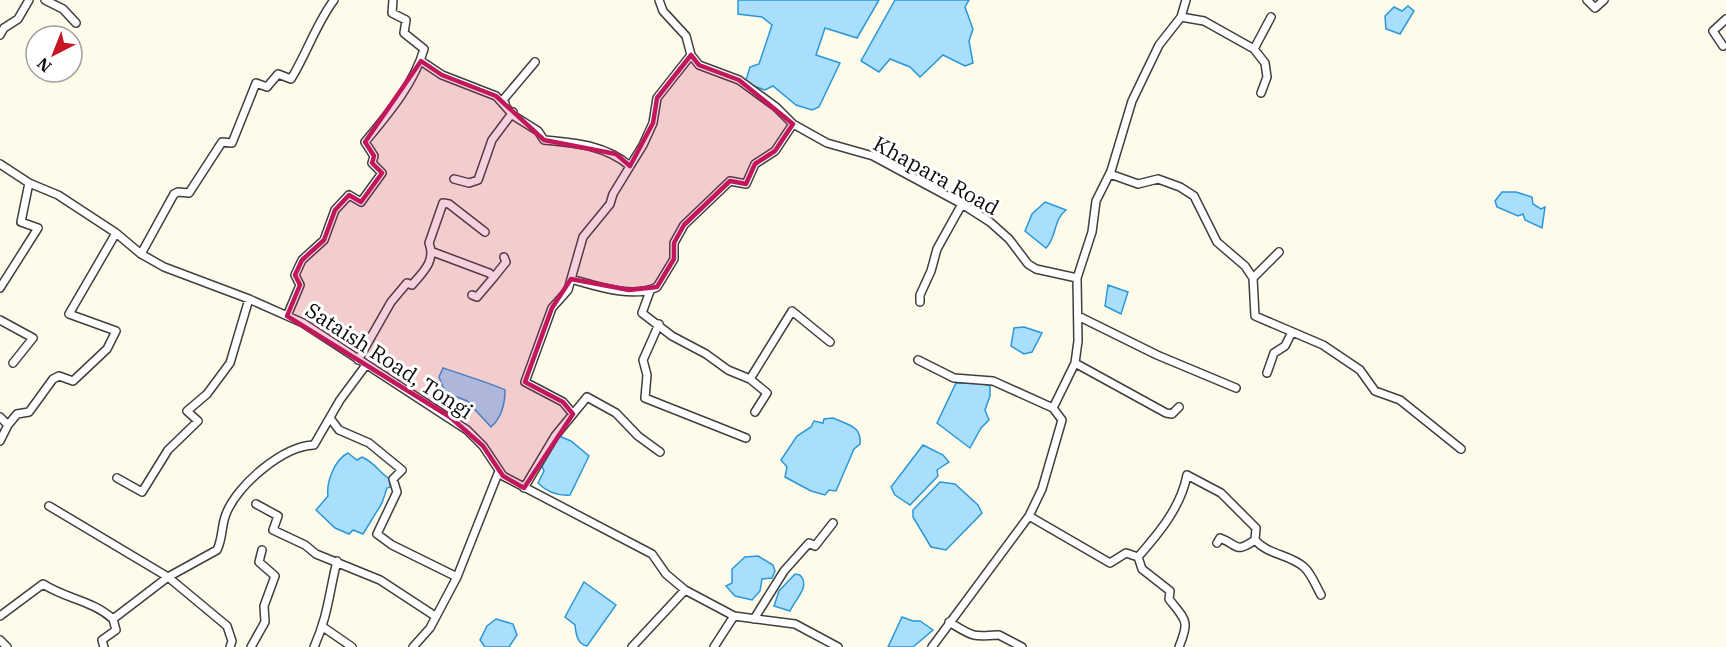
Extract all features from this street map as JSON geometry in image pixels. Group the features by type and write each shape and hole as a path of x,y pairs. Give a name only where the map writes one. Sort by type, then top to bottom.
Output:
{"street":[{"path":"1,30 18,19 29,0"},
{"path":"45,0 63,9 76,22"},
{"path":"141,254 174,194 189,193 220,145 232,143 256,83 267,87 278,74 291,79 312,43 320,19 334,0"},
{"path":"287,316 300,285 295,274 302,260 324,240 335,210 349,195 361,202 382,173 372,163 374,156 365,142 387,116 421,61 424,49 404,33 406,20 392,13 393,0"},
{"name":"Khapara Road","path":"659,0 663,11 686,36 691,54 699,64 739,80 776,107 793,124 827,142 873,156 962,204 990,222 1009,239 1028,264 1054,274 1077,278"},
{"path":"1053,408 1076,363 1077,278 1092,232 1096,201 1110,174 1132,101 1159,45 1181,17 1186,0"},
{"path":"1587,0 1596,8 1604,0"},
{"path":"1181,17 1204,21 1254,49 1265,63 1267,77 1261,93"},
{"path":"1254,49 1271,17"},
{"path":"1723,46 1713,31 1726,19"},
{"path":"573,414 563,402 525,382 552,308 568,290 583,237 610,204 613,194 653,123 657,98 691,54"},
{"path":"421,61 442,75 496,96 506,103"},
{"path":"535,62 503,100 513,112 538,131 544,140 573,142 616,154 630,166"},
{"path":"454,179 469,183 478,180 492,140 513,112"},
{"path":"755,412 767,393 750,379 728,370 706,354 672,336 640,311 650,291 663,281 674,259 674,243 684,225 730,181 746,184 755,164 775,151 793,124"},
{"name":"Sataish Road, Tongi","path":"0,164 29,183 58,195 116,233 141,254 164,267 249,299 303,323 467,430 483,446 500,471 524,488 651,554 666,574 685,590 734,616 795,624 838,647"},
{"path":"1110,174 1138,184 1158,179 1180,187 1194,196 1217,242 1245,266 1253,278 1255,316 1323,345 1360,370 1375,392 1400,400 1461,449"},
{"path":"0,288 38,228 21,222 29,183"},
{"path":"358,360 391,302 407,283 412,285 429,264 433,252 429,243 436,219 446,201 485,232"},
{"path":"920,302 920,295 931,271 937,249 962,204"},
{"path":"0,441 17,414 29,412 53,379 59,376 73,381 108,349 116,331 69,314 116,233"},
{"path":"433,252 489,273 494,277"},
{"path":"1253,278 1279,252"},
{"path":"472,295 477,297 481,295 506,262 504,257"},
{"path":"571,279 606,288 650,291"},
{"path":"117,478 142,492 168,450 198,421 187,411 207,394 230,363 249,299"},
{"path":"750,379 792,311 830,342"},
{"path":"1078,316 1157,355 1236,388"},
{"path":"0,320 33,338 13,363"},
{"path":"659,324 643,360 647,375 645,398 746,438"},
{"path":"1267,373 1274,353 1285,346 1292,332"},
{"path":"918,360 954,378 993,381 1053,408 1062,420 1060,434 1042,489 1029,516 994,567 976,584 932,647"},
{"path":"1076,363 1166,413 1172,414 1179,407"},
{"path":"113,619 168,577 214,554 221,542 225,517 234,498 271,460 299,445 314,445 340,399 366,365"},
{"path":"524,488 555,436 587,397 616,413 638,436 660,452"},
{"path":"0,417 8,425"},
{"path":"330,418 339,430 369,443 402,470 393,479 397,492 377,534 392,545 457,576"},
{"path":"413,647 430,628 457,576 488,494 500,471"},
{"path":"1138,557 1156,537 1177,505 1187,475 1221,493 1256,528 1255,540 1263,549 1293,560 1305,568 1321,595"},
{"path":"256,504 278,516 273,530 299,542 316,554 380,580 435,616"},
{"path":"49,506 168,577 227,626 232,641 230,647"},
{"path":"1029,516 1110,563 1126,553 1138,557"},
{"path":"754,619 784,571 809,543 815,546 833,523"},
{"path":"1217,543 1220,538 1236,548 1243,548 1255,540"},
{"path":"251,647 263,627 266,599 275,576 259,562 262,550"},
{"path":"1138,557 1142,568 1170,591 1169,599 1185,620 1187,628 1179,647"},
{"path":"314,647 323,627 337,561"},
{"path":"0,616 43,584 54,591 89,602 113,619 116,630 102,640 104,647"},
{"path":"632,647 685,590"},
{"path":"714,647 734,616"},
{"path":"949,622 972,636 988,638 999,635 1022,647"},
{"path":"323,627 352,647"},
{"path":"0,640 7,647"}],"highlighted area":[{"path":"691,55 699,65 739,80 793,124 775,151 755,164 746,184 730,181 684,225 674,243 674,259 657,287 629,290 571,279 552,308 525,382 563,402 573,414 524,488 503,476 483,446 450,417 287,316 300,285 295,275 302,260 324,240 335,210 349,195 361,202 382,173 372,163 374,156 365,142 421,61 442,75 496,96 544,140 616,154 630,166 653,123 657,98"}],"water":[{"path":"738,0 879,0 857,38 825,28 816,55 840,63 819,107 812,110 796,105 773,86 765,90 745,83 750,67 759,64 772,25 762,17 738,14"},
{"path":"895,0 969,0 965,7 973,29 969,41 973,63 965,66 943,55 920,77 910,67 890,59 879,72 861,61"},
{"path":"1408,6 1414,11 1400,34 1386,29 1385,16 1394,7 1402,11"},
{"path":"1502,192 1516,192 1532,197 1533,204 1541,209 1545,207 1542,228 1525,220 1523,214 1518,216 1497,207 1495,201"},
{"path":"1045,202 1066,210 1059,219 1046,248 1025,231 1032,214"},
{"path":"1108,285 1128,292 1121,314 1105,306"},
{"path":"1024,327 1042,333 1032,352 1024,354 1011,346 1014,328"},
{"path":"443,368 505,390 502,410 491,427 467,401 445,392 439,377"},
{"path":"956,383 982,383 990,386 990,396 985,410 989,420 981,428 970,448 937,423"},
{"path":"833,418 856,430 859,433 860,444 854,449 836,491 829,490 825,495 811,491 785,477 787,467 781,460 797,436 811,427 814,421 823,423 824,419"},
{"path":"559,436 571,441 589,456 570,495 553,493 538,483 544,471 541,464"},
{"path":"923,445 943,455 949,462 937,470 938,476 910,505 895,495 891,487"},
{"path":"348,453 357,460 362,457 367,460 390,479 390,487 387,488 382,503 363,534 353,530 349,534 335,528 316,510 328,496 328,484 335,466"},
{"path":"940,482 955,484 978,505 982,513 946,550 931,547 913,517 913,510"},
{"path":"758,556 773,565 775,571 772,578 762,579 760,591 752,600 735,596 726,586 732,583 732,569 745,557"},
{"path":"795,574 800,575 804,584 790,611 774,606 779,591"},
{"path":"584,582 616,605 587,646 579,641 575,625 565,617"},
{"path":"902,617 920,621 933,630 913,647 888,647"},
{"path":"496,619 513,624 517,635 509,647 485,647 480,640 487,626"}]}
